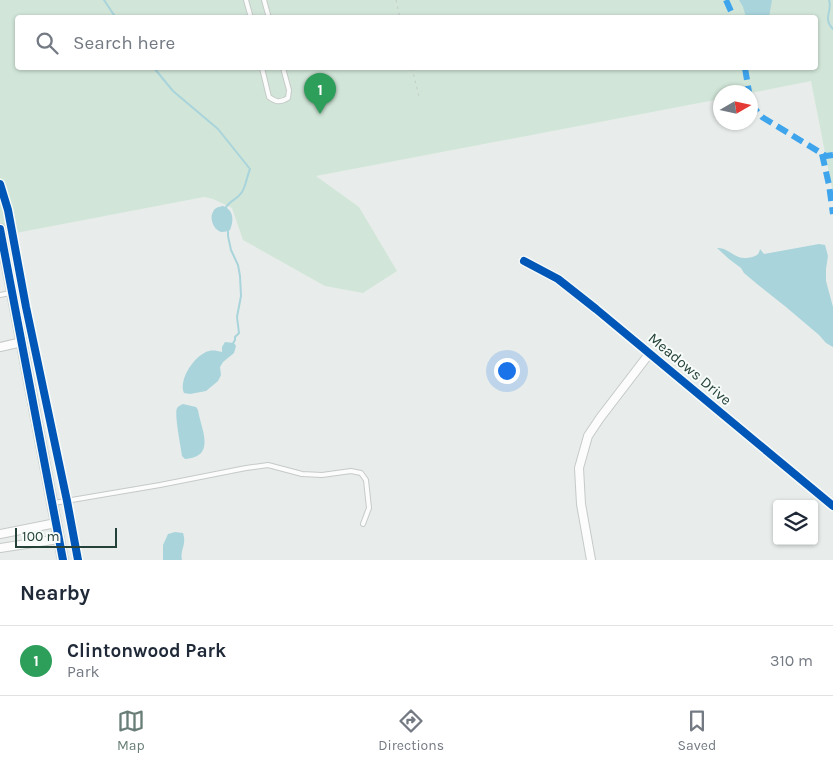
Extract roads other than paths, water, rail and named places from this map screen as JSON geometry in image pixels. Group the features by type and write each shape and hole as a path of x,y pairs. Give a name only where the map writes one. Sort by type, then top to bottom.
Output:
{"street":[{"path":"0,229 63,560"},
{"name":"Meadows Drive","path":"524,261 558,279 596,309 833,506"},
{"path":"0,347 22,342"},
{"path":"591,560 581,504 579,468 588,436 649,354"},
{"path":"0,534 56,523"},
{"path":"0,548 59,539"}],"lane":[{"path":"246,0 249,15"},
{"path":"264,0 268,15"},
{"path":"262,70 269,97 276,102 283,102 288,98 289,90 284,70"},
{"path":"0,295 12,293"},
{"path":"52,503 268,465 302,474 322,475 351,470 362,473 366,480 369,508 363,524"}],"water":[{"path":"739,0 772,0 769,15 745,15"},
{"path":"223,206 231,213 232,223 230,230 222,232 213,224 212,215 217,207"},
{"path":"819,244 825,245 828,256 826,281 833,307 833,347 826,343 717,248 726,250 741,258 746,258 754,257 760,249 764,254"},
{"path":"225,342 234,343 236,346 234,353 220,367 221,375 218,381 206,391 190,394 184,393 183,381 193,362 209,351 222,352"},
{"path":"183,404 196,407 198,410 205,441 201,453 195,457 185,459 182,456 176,417 177,408"},
{"path":"175,532 183,533 182,560 163,560 163,545 168,534"}],"waterway":[{"path":"104,0 114,15"},
{"path":"829,0 828,21 833,29"},
{"path":"156,70 173,91 218,129 250,169 242,192 225,209"},
{"path":"228,231 231,250 238,265 241,296 237,317 239,333 232,345"}],"place":[{"name":"Clintonwood Park","path":"320,114"}]}
